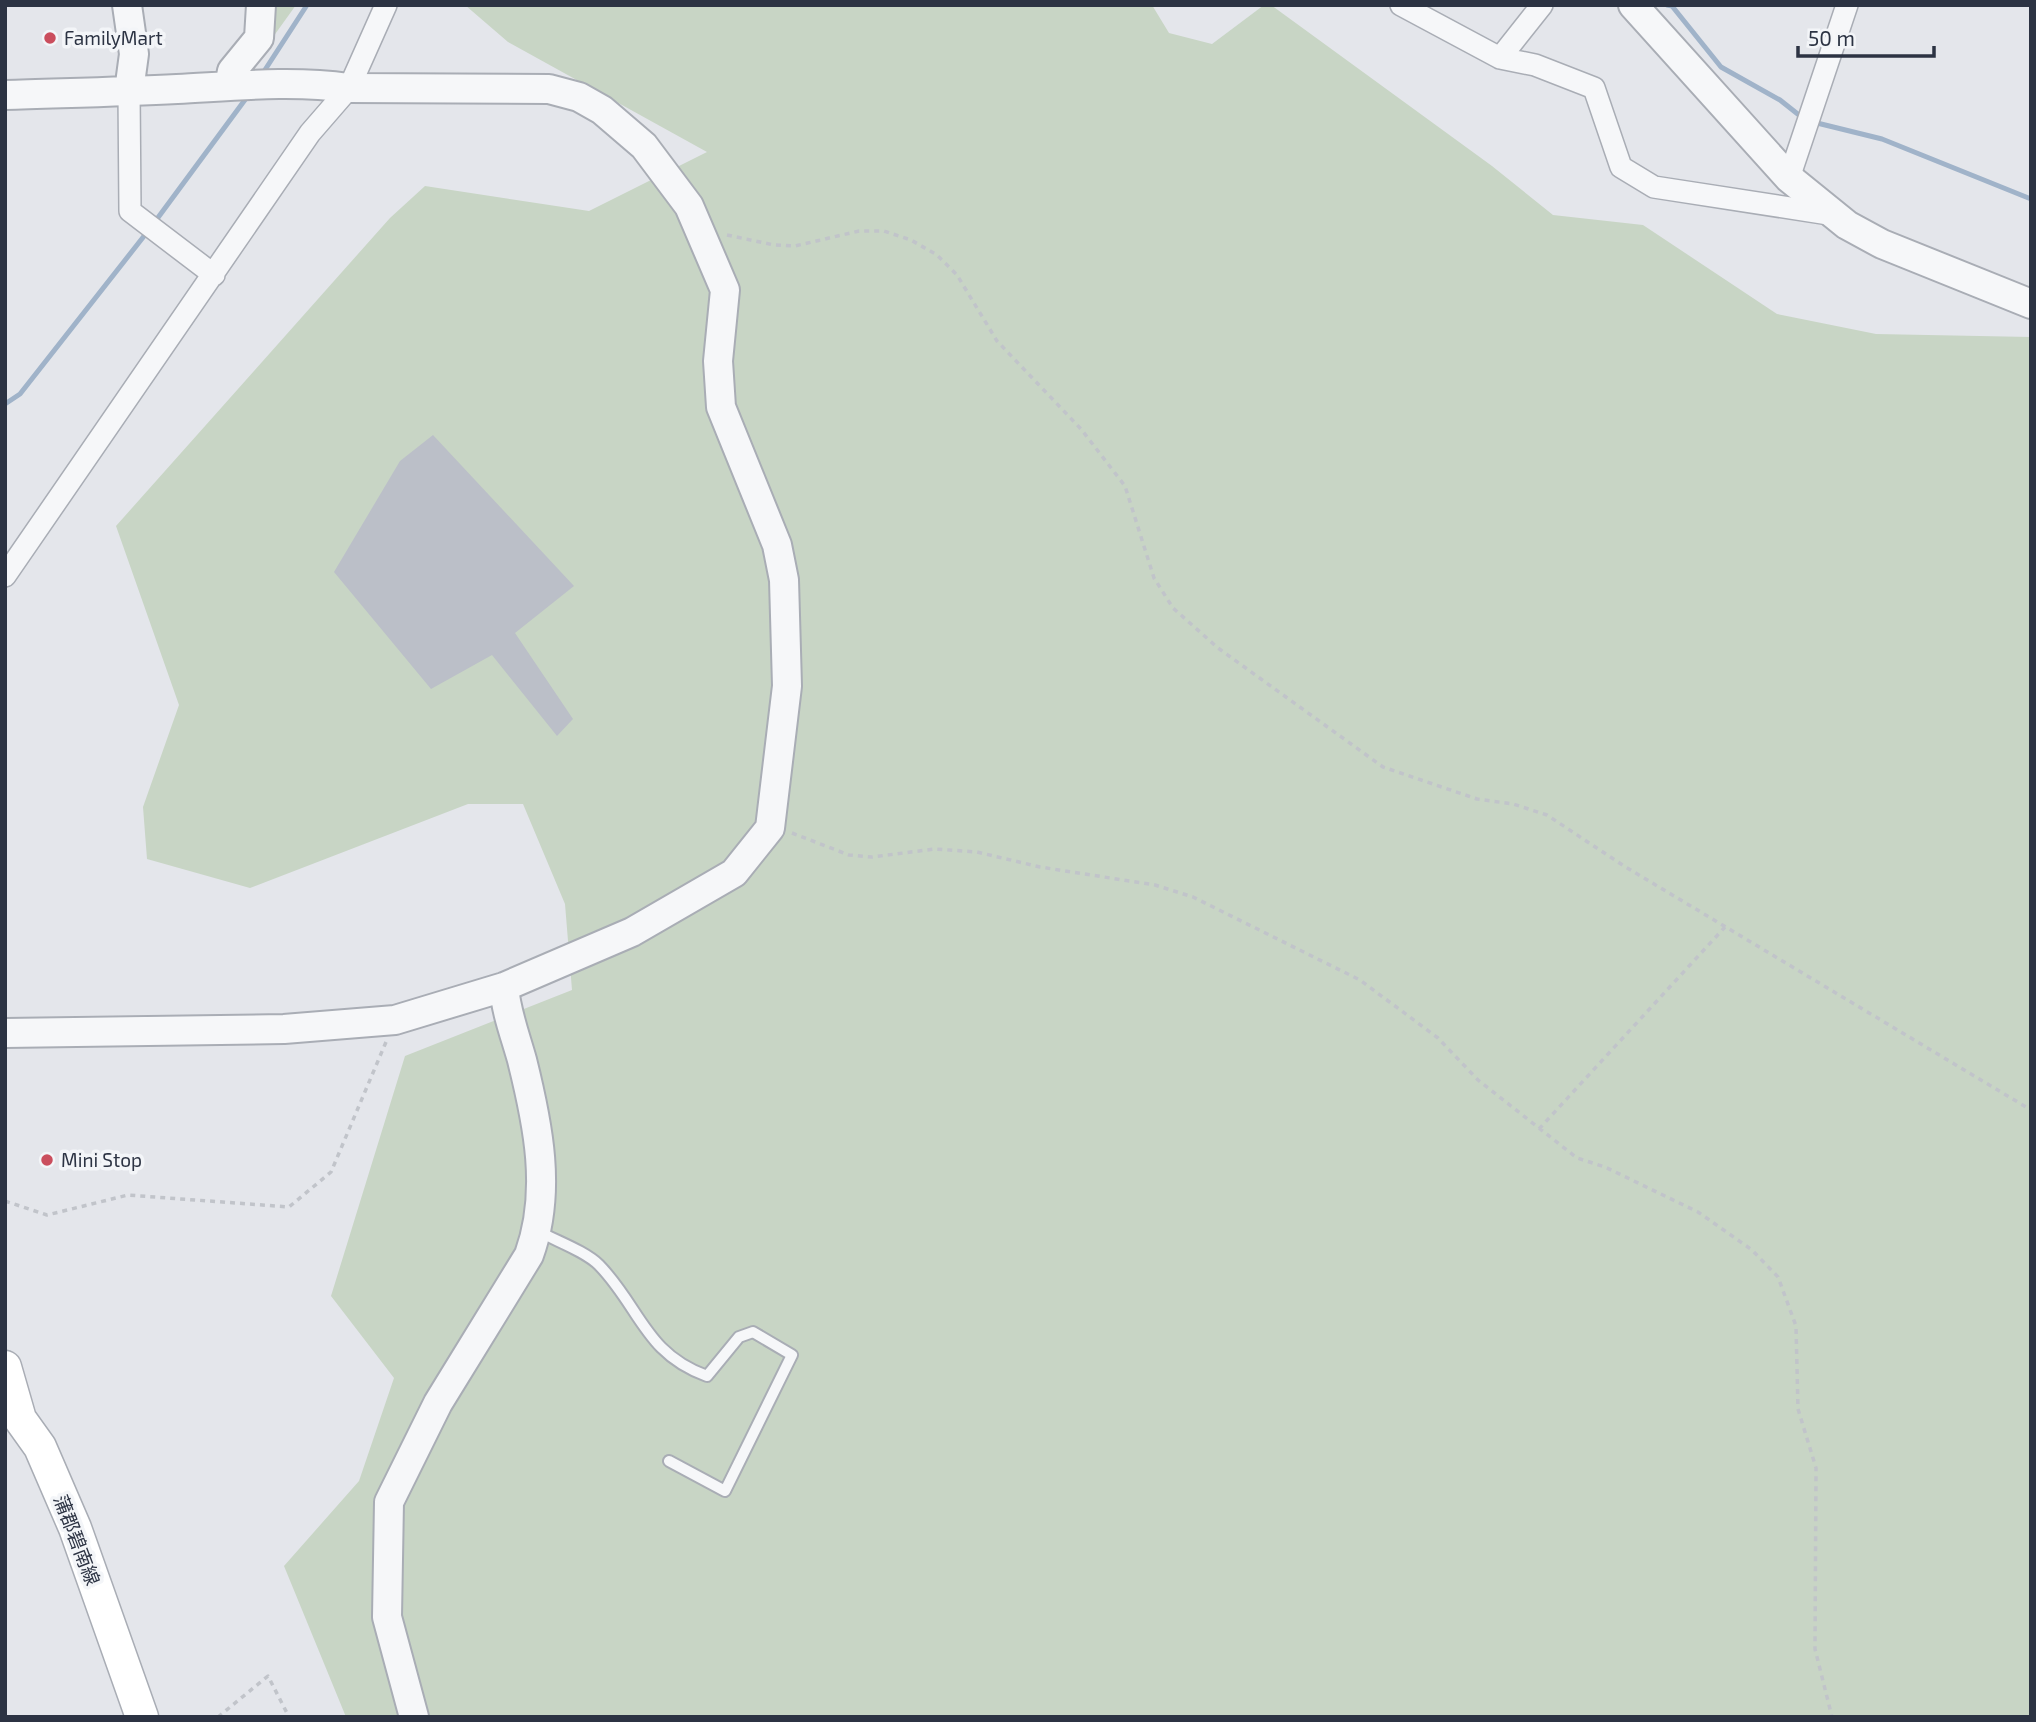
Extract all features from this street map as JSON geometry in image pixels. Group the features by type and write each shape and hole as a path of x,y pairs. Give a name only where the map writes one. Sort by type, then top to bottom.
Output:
{"main road":[{"name":"蒲郡碧南線","path":"5,1367 13,1423 40,1447 75,1528 142,1717"}],"street":[{"path":"127,5 134,54 129,91 130,211 214,275"},
{"path":"229,86 232,71 259,38 261,5"},
{"path":"5,576 310,133 349,88 386,5"},
{"path":"1401,5 1500,58 1535,65 1594,88 1621,167 1654,187 1835,215"},
{"path":"1500,58 1542,5"},
{"path":"1633,5 1789,178 1835,215 1882,244 2031,304"},
{"path":"1789,178 1847,5"},
{"path":"5,95 229,86 241,82 273,85 322,84 349,88 549,89 579,97 602,110 644,146 689,206 725,290 718,361 721,407 777,545 785,580 787,686 770,828 734,873 632,932 504,987 395,1020 284,1029 5,1033"},
{"path":"414,1717 387,1617 389,1502 438,1403 529,1255 538,1231 542,1166 522,1059 506,1005 504,987"}],"lane":[{"path":"538,1231 598,1264 655,1342 682,1367 707,1376 739,1337 753,1332 792,1355 724,1491 668,1461"}],"path":[{"path":"700,229 774,245 795,246 859,231 884,231 911,240 937,255 957,275 998,341 1105,458 1125,486 1135,508 1140,540 1154,578 1173,608 1218,648 1382,767 1477,799 1513,804 1547,815 1725,927 2031,1110"},
{"path":"770,828 796,834 849,855 872,857 934,849 977,852 1040,867 1154,885 1193,897 1360,980 1438,1038 1478,1080 1577,1158 1605,1167 1698,1212 1752,1250 1778,1278 1796,1326 1798,1409 1816,1468 1815,1649 1832,1717"},
{"path":"1539,1129 1608,1058 1725,927"},
{"path":"5,1202 47,1215 128,1195 289,1207 331,1172 395,1020"},
{"path":"218,1717 268,1676 289,1717"}],"green space":[{"path":"271,5 296,5 268,44"},
{"path":"465,5 1152,5 1169,33 1212,44 1264,5 1271,5 1492,166 1553,215 1643,225 1777,314 1876,334 2031,337 2031,1717 346,1717 284,1566 359,1481 394,1378 331,1296 405,1056 572,990 565,904 523,804 468,804 250,888 147,859 143,807 179,705 116,526 390,218 425,186 589,211 707,152 508,42"}],"building":[{"path":"433,435 574,586 515,633 573,719 557,736 492,655 431,689 334,572 400,461"}],"waterway":[{"path":"261,76 307,5"},
{"path":"1667,5 1672,6 1721,67 1780,100 1804,119"},
{"path":"154,223 250,93"},
{"path":"1813,122 1882,139 2031,199"},
{"path":"5,404 20,394 148,231"}],"place":[{"name":"FamilyMart","path":"50,38"},
{"name":"Mini Stop","path":"47,1160"}]}
